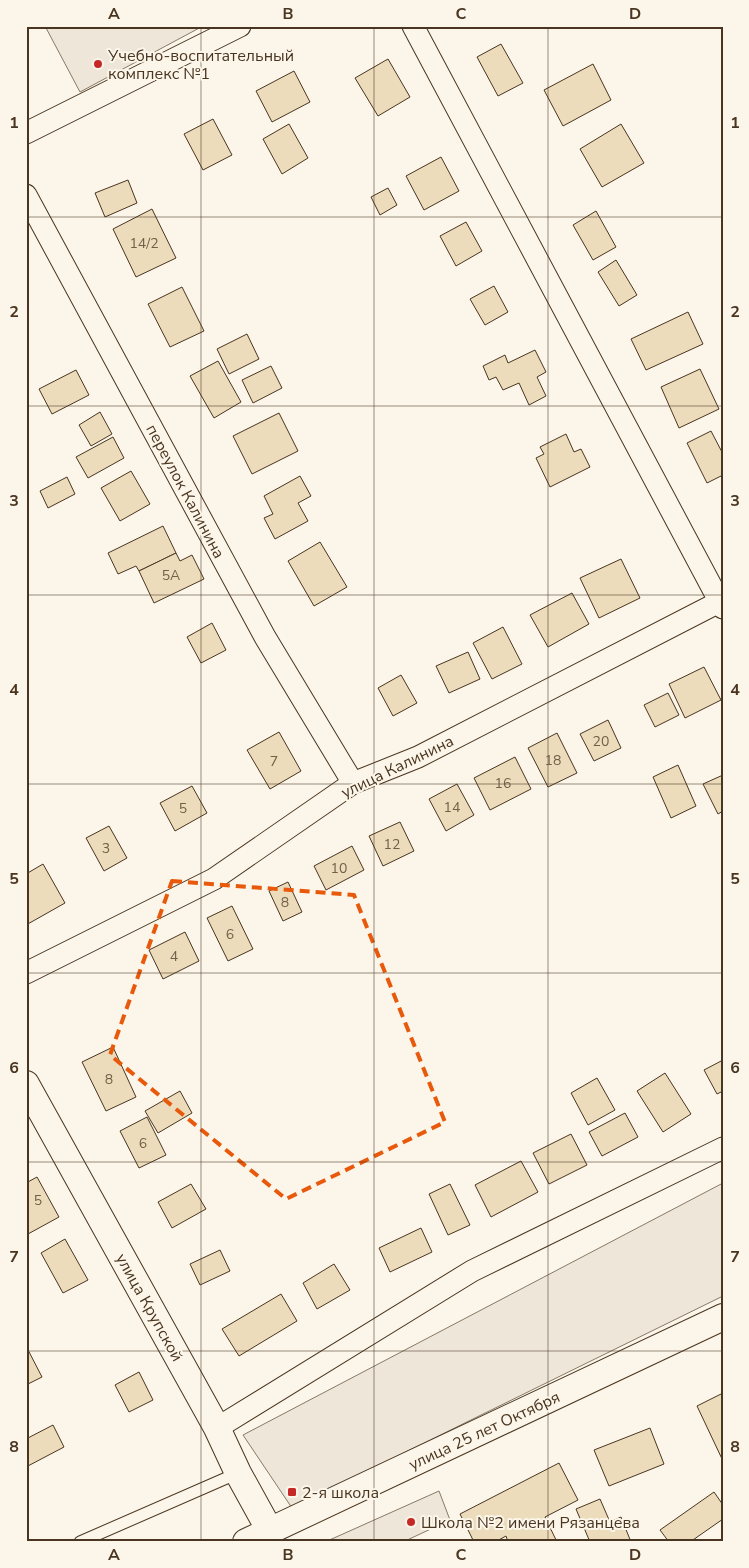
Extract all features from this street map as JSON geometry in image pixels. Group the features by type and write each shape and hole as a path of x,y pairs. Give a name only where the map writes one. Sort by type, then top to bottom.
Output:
{"street":[{"path":"26,133 240,26"},
{"path":"413,26 722,603"},
{"name":"переулок Калинина","path":"26,194 266,637 353,783"},
{"name":"улица Калинина","path":"26,973 214,879 353,783 418,757 722,603"},
{"name":"улица Крупской","path":"26,1084 217,1428 238,1473 270,1531"},
{"path":"217,1428 472,1271 723,1148"},
{"name":"улица 25 лет Октября","path":"246,1542 723,1318"}],"lane":[{"path":"80,1542 238,1473"}],"highlighted area":[{"path":"172,881 354,895 445,1122 286,1199 110,1055"}],"shaded area":[{"name":"Учебно-воспитательный комплекс №1","path":"45,26 203,26 80,92"},
{"path":"723,1183 723,1296 292,1508 243,1435"},
{"name":"Школа №2 имени Рязанцева","path":"439,1491 450,1520 403,1542 325,1542"}],"building":[{"path":"501,44 523,83 498,96 477,57"},
{"path":"388,59 410,97 378,116 355,78"},
{"path":"593,64 611,100 563,126 544,90"},
{"path":"294,71 310,102 272,122 256,91"},
{"path":"213,119 232,155 203,170 184,134"},
{"path":"289,124 308,158 282,174 263,139"},
{"path":"621,124 644,163 602,187 580,149"},
{"path":"441,157 459,191 424,210 406,176"},
{"path":"128,180 137,203 105,217 95,193"},
{"path":"388,188 397,205 380,215 371,197"},
{"path":"152,209 176,258 136,277 113,229"},
{"path":"596,211 616,247 593,260 573,225"},
{"path":"466,222 482,251 456,266 440,236"},
{"path":"616,260 637,295 619,306 598,272"},
{"path":"494,286 508,312 485,325 470,299"},
{"path":"182,287 204,331 170,347 148,304"},
{"path":"688,312 703,344 646,370 631,339"},
{"path":"247,334 259,359 229,374 217,349"},
{"path":"535,350 546,372 537,377 546,396 529,405 519,383 503,390 496,377 489,380 483,366 505,355 508,363"},
{"path":"218,361 241,402 214,418 190,376"},
{"path":"271,366 282,388 253,403 242,380"},
{"path":"700,369 719,409 679,428 661,387"},
{"path":"76,370 89,395 52,414 39,389"},
{"path":"100,412 112,434 91,446 79,425"},
{"path":"279,413 298,451 252,474 233,436"},
{"path":"711,431 723,454 723,475 707,483 687,443"},
{"path":"566,434 574,452 581,449 590,467 550,487 536,458 544,454 540,447"},
{"path":"113,437 124,458 88,478 76,457"},
{"path":"131,471 150,504 120,521 101,488"},
{"path":"300,476 311,496 298,503 308,521 275,539 264,518 273,514 264,496"},
{"path":"67,477 75,494 48,508 40,491"},
{"path":"163,526 176,553 139,571 136,566 118,574 108,553"},
{"path":"320,542 347,587 314,606 288,561"},
{"path":"176,553 180,561 192,555 204,579 154,603 139,571"},
{"path":"621,559 640,598 599,618 580,578"},
{"path":"572,593 589,624 548,647 530,615"},
{"path":"212,623 226,650 201,663 187,637"},
{"path":"503,627 522,664 492,679 473,643"},
{"path":"468,652 480,679 449,693 436,666"},
{"path":"704,667 721,700 685,718 669,684"},
{"path":"401,675 417,703 393,716 378,688"},
{"path":"668,693 679,715 655,727 644,705"},
{"path":"608,720 621,748 594,761 580,734"},
{"path":"279,732 301,771 270,789 247,750"},
{"path":"557,733 577,773 548,787 528,748"},
{"path":"515,757 531,789 490,810 474,778"},
{"path":"678,765 696,806 671,818 653,777"},
{"path":"723,775 723,811 718,814 703,784"},
{"path":"457,784 474,815 446,831 429,799"},
{"path":"192,786 207,813 175,831 160,803"},
{"path":"400,822 414,851 383,866 369,836"},
{"path":"109,826 127,858 104,871 86,838"},
{"path":"352,846 364,870 326,890 314,866"},
{"path":"43,864 65,903 26,925 26,874"},
{"path":"288,882 302,912 283,921 269,891"},
{"path":"232,906 253,949 228,961 207,918"},
{"path":"185,932 199,961 163,979 149,950"},
{"path":"113,1047 136,1097 106,1111 82,1062"},
{"path":"723,1060 723,1091 717,1094 704,1070"},
{"path":"665,1073 691,1114 663,1132 637,1091"},
{"path":"597,1078 615,1110 588,1125 571,1093"},
{"path":"180,1091 192,1113 158,1133 145,1111"},
{"path":"625,1113 638,1137 602,1156 589,1132"},
{"path":"147,1117 166,1155 139,1168 120,1131"},
{"path":"571,1134 587,1165 549,1184 533,1153"},
{"path":"521,1161 538,1192 491,1217 475,1185"},
{"path":"37,1177 59,1217 28,1234 26,1183"},
{"path":"191,1184 206,1209 172,1228 158,1202"},
{"path":"450,1184 470,1225 448,1235 429,1194"},
{"path":"421,1228 432,1252 390,1272 379,1248"},
{"path":"65,1239 88,1280 63,1293 41,1253"},
{"path":"220,1250 230,1271 200,1285 190,1264"},
{"path":"334,1264 350,1290 317,1309 303,1283"},
{"path":"281,1294 297,1321 239,1356 222,1329"},
{"path":"26,1346 42,1377 26,1385"},
{"path":"139,1372 153,1400 129,1412 115,1385"},
{"path":"723,1393 723,1461 697,1406"},
{"path":"53,1425 64,1447 26,1467 26,1439"},
{"path":"650,1428 664,1464 609,1486 594,1450"},
{"path":"559,1463 578,1500 545,1517 557,1542 508,1542 506,1536 495,1542 474,1542 460,1514"},
{"path":"714,1492 723,1505 723,1519 690,1542 669,1542 660,1530"},
{"path":"600,1499 610,1522 621,1517 631,1542 590,1542 576,1509"}],"place":[{"name":"Учебно-воспитательный комплекс №1","path":"98,64"},
{"name":"2-я школа","path":"292,1492"},
{"name":"Школа №2 имени Рязанцева","path":"411,1522"}]}
